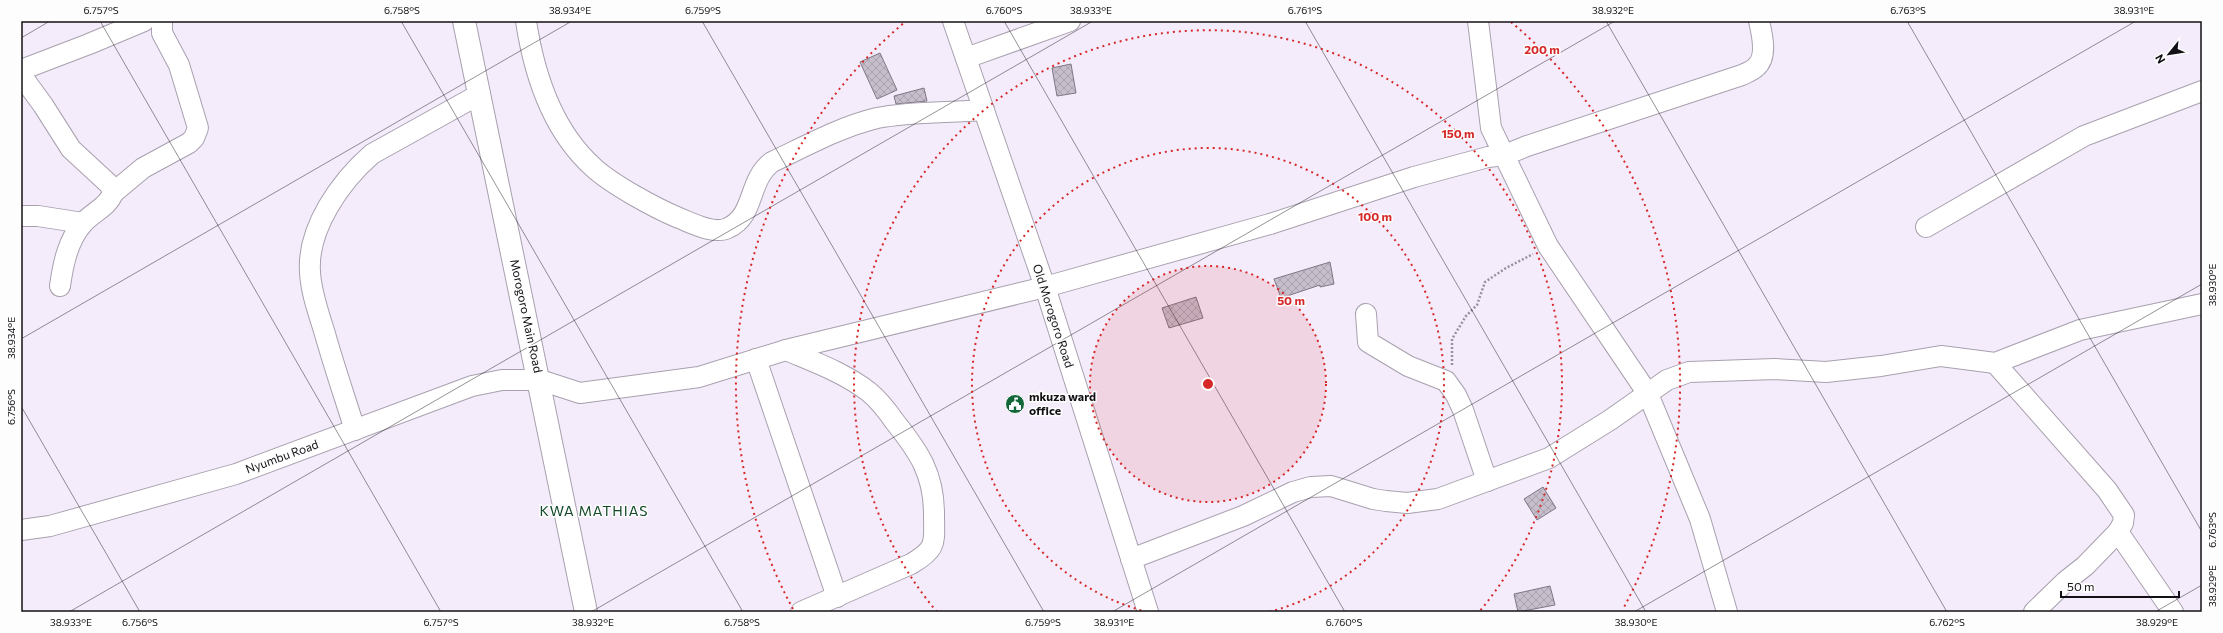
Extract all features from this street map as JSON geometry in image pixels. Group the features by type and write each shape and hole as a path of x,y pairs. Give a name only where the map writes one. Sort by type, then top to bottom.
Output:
{"highway":[{"name":"Morogoro Main Road","path":"464,21 540,380 586,612"}],"street":[{"path":"21,70 144,21"},
{"path":"60,286 64,259 83,223 110,200 114,193 143,168 189,143 194,138 198,128 179,65 162,32 162,21"},
{"path":"526,21 530,47 547,101 580,154 594,168 617,184 673,215 696,224 718,230 727,228 736,223 746,211 752,191 762,169 772,162 840,130 877,118 925,113 984,110"},
{"name":"Old Morogoro Road","path":"953,21 1045,287 1148,612"},
{"path":"966,58 1070,21"},
{"path":"1478,21 1491,128 1497,156 1548,246 1648,394 1700,519 1727,612"},
{"name":"Nyumbu Road","path":"21,530 50,526 236,474 472,386 502,380 540,380 580,393 698,377 786,350 1045,287 1270,224 1414,177 1497,156 1742,75 1757,67 1762,58 1763,37 1759,21"},
{"path":"21,76 43,105 71,149 110,185 114,193"},
{"path":"1926,227 2084,136 2202,91"},
{"path":"355,430 314,299 310,271 313,248 322,219 331,202 357,167 372,154 480,94"},
{"path":"21,216 38,216 83,223"},
{"path":"1132,558 1243,516 1293,492 1311,487 1332,486 1373,499 1407,503 1438,499 1549,458 1648,394 1667,380 1689,372 1775,369 1826,372 1881,366 1941,356 1995,363 2080,330 2202,304"},
{"path":"1366,314 1368,342 1408,366 1446,381 1456,395 1487,481"},
{"path":"786,350 841,374 870,393 917,449 928,472 934,498 934,543 928,553 911,564 802,612"},
{"path":"756,359 837,597"},
{"path":"1995,363 2107,490 2124,515 2123,523 2118,532 2085,566 2066,581 2034,612"},
{"path":"2118,532 2173,612"}],"path":[{"path":"1456,395 1452,358 1452,339 1466,316 1477,305 1485,282 1506,268 1548,246"}],"building":[{"path":"880,53 897,90 877,99 860,62"},
{"path":"1071,64 1076,93 1057,96 1052,68"},
{"path":"924,88 927,101 896,104 894,96"},
{"path":"1330,262 1334,284 1320,287 1320,285 1281,298 1274,279"},
{"path":"1196,297 1203,318 1169,328 1162,308"},
{"path":"1543,487 1556,508 1537,520 1524,499"},
{"path":"1550,586 1555,605 1518,612 1514,594"}],"place":[{"name":"mkuza ward office","path":"1015,404"}],"district":[{"name":"KWA MATHIAS","path":"594,511"}]}
